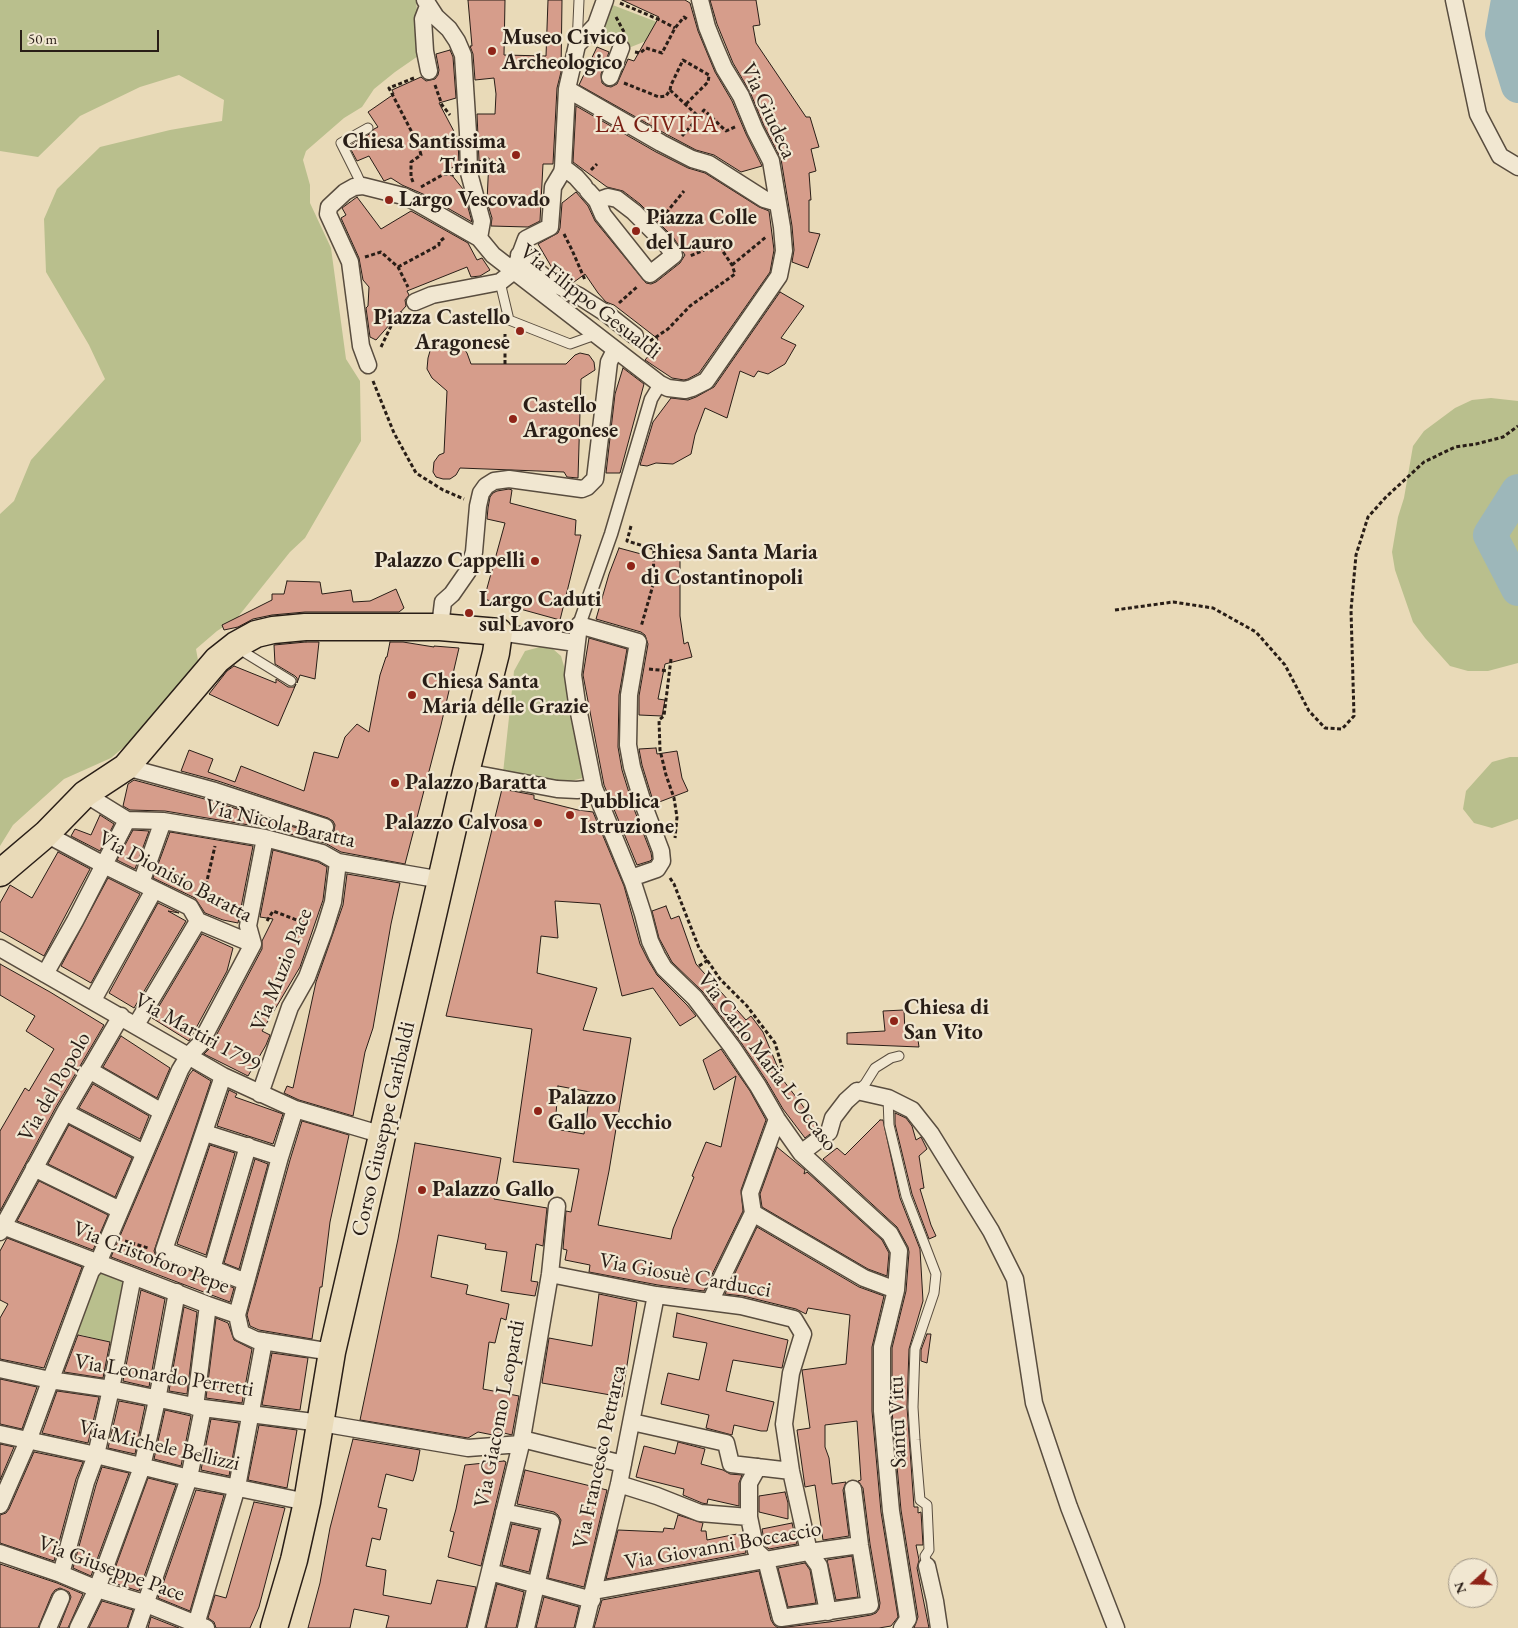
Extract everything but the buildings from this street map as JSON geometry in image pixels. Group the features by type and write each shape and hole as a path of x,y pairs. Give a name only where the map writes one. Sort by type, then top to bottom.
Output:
{"main road":[{"path":"0,873 46,834 85,794 126,767 218,660 236,645 256,634 305,627 440,628 499,632"},
{"name":"Corso Giuseppe Garibaldi","path":"274,1628 294,1560 307,1502 332,1352 466,772 496,653 499,632"}],"street":[{"name":"Via Giudeca","path":"660,384 668,388 685,390 706,380 779,276 784,251 771,161 755,130 741,96 724,68 707,27 700,0"},
{"path":"1454,0 1478,114 1500,156 1518,167"},
{"path":"415,302 432,295 500,282 517,263 526,238 550,227 550,211 554,187 563,167 567,89 577,45 596,26 609,1"},
{"path":"427,3 424,19 425,51 429,71"},
{"path":"427,3 436,17 450,29 458,41 463,55 469,173 482,221 479,238"},
{"path":"610,77 629,46"},
{"path":"567,89 671,148 692,159 709,164 764,199 778,203"},
{"path":"563,167 576,177 590,193 603,214 650,274 674,255 634,212 617,199 590,193"},
{"path":"368,365 361,346 350,262 328,214 330,207 344,192 354,187 373,187 403,196 417,196"},
{"name":"Via Filippo Gesualdi","path":"417,196 479,238 493,255 517,263 595,335 660,384"},
{"path":"517,263 578,295 607,314 635,336"},
{"path":"440,628 443,602 460,585 468,571 474,552 478,506 481,493 486,486 501,479 582,489 592,484 596,474 609,362 615,350"},
{"path":"579,625 638,642 629,695 628,745 632,767 644,806 661,851 662,872 629,874 594,788 576,703 569,642 579,625 611,534 651,399 660,384"},
{"path":"499,632 569,642"},
{"path":"126,767 215,791 325,827"},
{"path":"466,772 557,789 577,790 594,788"},
{"path":"45,974 75,921 126,820 85,794"},
{"name":"Via Nicola Baratta","path":"126,820 163,821 265,838 322,853 338,862 442,880"},
{"path":"93,1000 148,887 163,821"},
{"name":"Via Dionisio Baratta","path":"46,834 190,907 198,920 253,944"},
{"path":"0,1505 28,1441 91,1270 98,1262 180,1070 189,1055 200,1044 253,944 248,926 265,838"},
{"name":"Via Muzio Pace","path":"260,1094 290,1007 308,977 324,931 333,902 338,862"},
{"name":"Via Carlo Maria L'Occaso","path":"629,874 650,941 664,968 695,998 732,1047 777,1119 801,1153 890,1234 899,1251 896,1290 882,1347 882,1411 891,1511 908,1619 902,1628"},
{"path":"136,1025 198,920"},
{"name":"Via Martiri 1799","path":"0,948 223,1076 295,1109 383,1135"},
{"name":"Via del Popolo","path":"1,1228 121,1016"},
{"path":"89,1070 162,1112"},
{"path":"223,1076 164,1250 246,1282"},
{"path":"801,1153 829,1132 833,1118 846,1101 856,1092 888,1098 912,1110 931,1134 990,1231 1015,1279 1034,1403 1069,1507 1116,1628"},
{"path":"237,1315 295,1109"},
{"path":"65,1112 144,1153"},
{"path":"710,1302 752,1213 750,1193 777,1119"},
{"path":"205,1133 280,1157"},
{"path":"212,1269 248,1146"},
{"path":"34,1168 120,1210"},
{"name":"Via Giacomo Leopardi","path":"476,1628 521,1442 550,1274 557,1206"},
{"path":"752,1213 864,1278 896,1290"},
{"name":"Via Cristoforo Pepe","path":"1,1228 98,1262 237,1315 241,1333 256,1340 332,1352"},
{"name":"Via Giosuè Carducci","path":"550,1274 656,1295 741,1306 794,1319 803,1334 791,1373 784,1424 791,1471"},
{"path":"61,1574 86,1482 96,1455 133,1276"},
{"path":"78,1628 97,1589 142,1467 157,1400 177,1292"},
{"name":"Via Francesco Petrarca","path":"584,1628 619,1484 656,1295"},
{"path":"137,1628 144,1603 189,1478 199,1407 208,1305"},
{"path":"199,1627 237,1487 264,1340"},
{"name":"Via Leonardo Perretti","path":"0,1369 199,1407 320,1423 468,1448 521,1442 623,1464"},
{"path":"632,1422 726,1443 731,1464 791,1471 809,1552 819,1566 828,1612"},
{"name":"Via Michele Bellizzi","path":"0,1434 189,1478 307,1502"},
{"path":"758,1468 749,1483 749,1517 756,1552 766,1560 781,1618 870,1605 853,1488"},
{"path":"619,1484 657,1496 700,1513 749,1517"},
{"path":"504,1512 551,1522 526,1628"},
{"name":"Via Giovanni Boccaccio","path":"593,1596 766,1560 860,1545"},
{"name":"Via Giuseppe Pace","path":"0,1553 61,1574 97,1589 144,1603 199,1627"},
{"path":"927,1566 939,1628"},
{"path":"490,1572 536,1585 593,1596"},
{"path":"48,1628 61,1598"}],"lane":[{"path":"577,45 578,0"},
{"path":"362,186 341,143 368,128"},
{"path":"500,282 510,320 570,344 595,335"},
{"path":"236,645 247,654 292,681"},
{"path":"856,1092 865,1084 875,1068 891,1058 899,1056"},
{"name":"Santu Vitu","path":"888,1098 890,1125 906,1196 936,1274 934,1293 915,1349 915,1440 920,1500 927,1506 930,1550 925,1556 927,1566"}],"path":[{"path":"609,1 676,28"},
{"path":"609,1 629,46"},
{"path":"662,53 684,17 699,27 707,27"},
{"path":"610,77 660,97 666,96 683,60 710,76 708,82 686,104"},
{"path":"442,105 429,71 389,88 418,144 421,156 410,162 411,177 417,196 444,174 469,173"},
{"path":"670,90 699,117"},
{"path":"671,148 704,110 726,131 729,131"},
{"path":"652,230 684,191"},
{"path":"550,211 572,250 586,285 578,295"},
{"path":"398,268 439,245 439,242 460,226"},
{"path":"732,265 775,228 782,227"},
{"path":"635,336 647,343 654,339 668,329 690,306 735,274 732,265 718,244 684,258 674,255"},
{"path":"350,262 381,252 398,268 415,302 397,318 382,343 375,364 368,365 394,433 416,473 443,490 478,506"},
{"path":"607,314 650,274"},
{"path":"505,364 506,332 510,320"},
{"path":"1115,610 1173,602 1213,608 1256,632 1285,665 1310,711 1324,728 1342,729 1354,716 1351,610 1356,555 1368,517 1386,496 1424,462 1455,447 1503,437 1518,426"},
{"path":"634,518 627,541 654,548 653,585 638,642"},
{"path":"671,659 664,716 659,720 660,750 674,798 677,817 674,841"},
{"path":"198,920 219,831"},
{"path":"662,872 674,884 699,948 720,979 747,1006 775,1043 783,1070 758,1086"},
{"name":"Via Dionisio Baratta","path":"253,944 273,911 324,931"},
{"path":"699,966 708,960"},
{"path":"110,1235 162,1252 164,1250"}],"green space":[{"path":"0,0 416,0 421,54 374,89 362,107 344,118 306,151 303,160 310,185 310,203 331,248 346,359 360,381 361,441 305,538 290,552 237,618 217,631 196,649 199,666 139,734 111,758 64,779 13,825 0,846 0,514 14,501 31,460 105,379 89,345 46,272 44,219 57,189 100,147 170,130 222,121 224,100 179,75 140,87 80,116 38,157 0,151"},
{"path":"610,4 657,22 646,41 631,47 598,34"},
{"path":"1491,398 1518,401 1518,663 1488,671 1468,671 1450,666 1413,622 1395,570 1392,552 1413,446 1424,431 1455,408 1472,400"},
{"path":"540,647 553,649 561,656 568,680 583,778 562,783 503,773 514,671 525,651"},
{"path":"1510,757 1518,757 1518,819 1492,828 1474,823 1463,809 1466,791 1492,762"},
{"path":"98,1271 127,1282 114,1343 77,1334"}],"waterway":[{"path":"1508,0 1502,34 1518,86"},
{"path":"1518,491 1490,535 1518,589"}],"place":[{"name":"Museo Civico Archeologico","path":"492,51"},
{"name":"Chiesa Santissima Trinità","path":"516,155"},
{"name":"Largo Vescovado","path":"389,200"},
{"name":"Piazza Colle del Lauro","path":"636,231"},
{"name":"Piazza Castello Aragonese","path":"520,331"},
{"name":"Castello Aragonese","path":"513,419"},
{"name":"Palazzo Cappelli","path":"535,561"},
{"name":"Chiesa Santa Maria di Costantinopoli","path":"631,566"},
{"name":"Largo Caduti sul Lavoro","path":"469,613"},
{"name":"Chiesa Santa Maria delle Grazie","path":"412,695"},
{"name":"Palazzo Baratta","path":"395,783"},
{"name":"Pubblica Istruzione","path":"570,815"},
{"name":"Palazzo Calvosa","path":"538,823"},
{"name":"Chiesa di San Vito","path":"894,1021"},
{"name":"Palazzo Gallo Vecchio","path":"538,1111"},
{"name":"Palazzo Gallo","path":"422,1190"}],"district":[{"name":"LA CIVITA","path":"657,125"}]}
